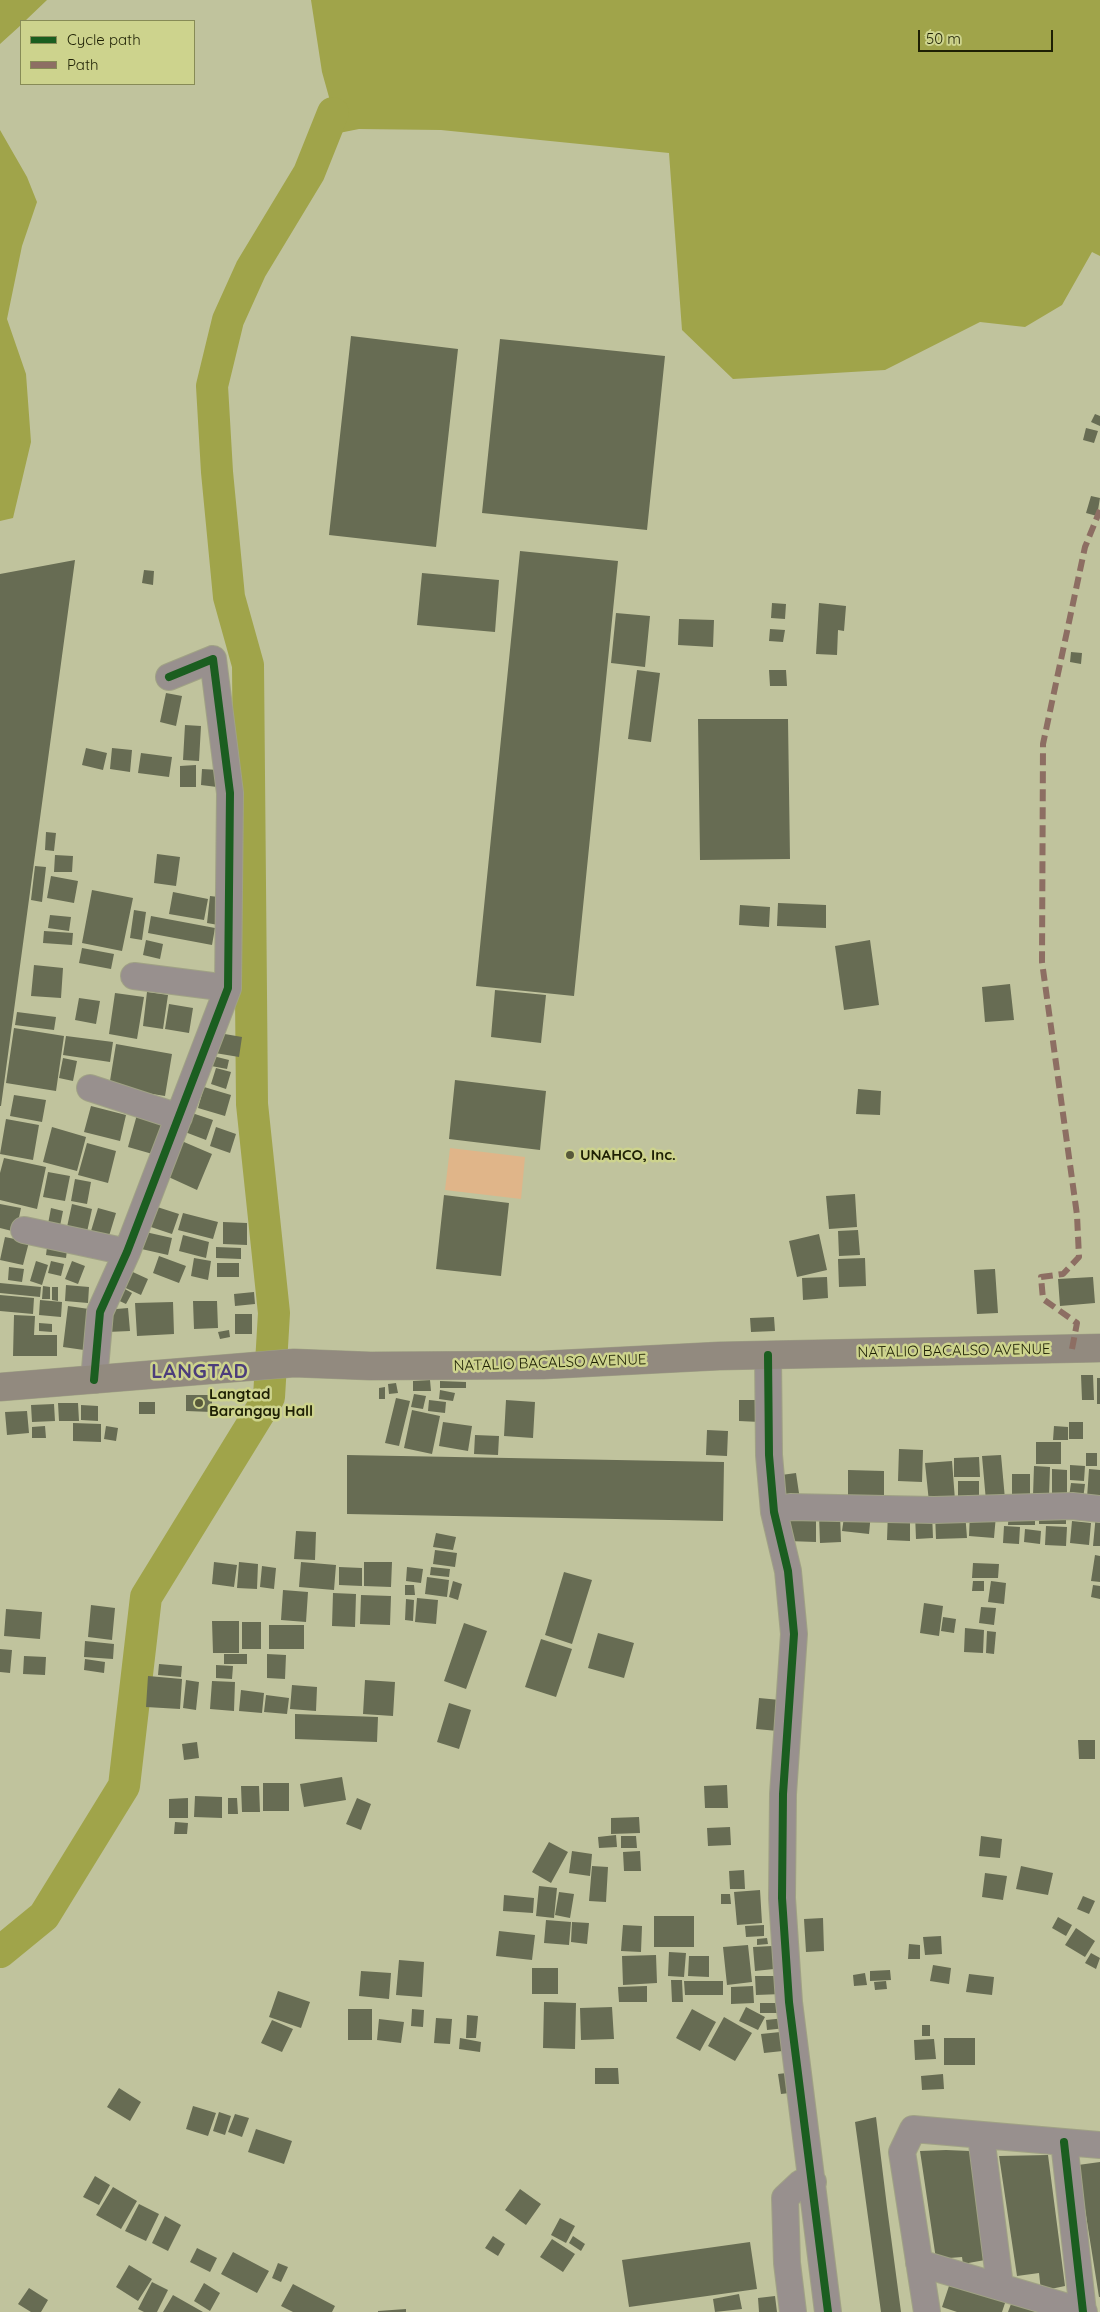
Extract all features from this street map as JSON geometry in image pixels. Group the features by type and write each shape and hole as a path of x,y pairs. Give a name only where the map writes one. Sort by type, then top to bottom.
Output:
{"highway":[{"name":"NATALIO BACALSO AVENUE","path":"0,1387 294,1363 370,1366 543,1365 768,1355 1100,1348"}],"street":[{"path":"94,1380 100,1312 127,1252 228,988 230,793 213,658 169,677"},
{"path":"134,976 228,988"},
{"path":"90,1088 179,1117"},
{"path":"24,1230 127,1252"},
{"path":"768,1355 769,1456 774,1512 788,1571 794,1634 783,1794 783,1908 789,2002 828,2312"},
{"path":"774,1512 790,1507 934,1510 1072,1506 1100,1509"},
{"path":"927,2312 902,2152 913,2129 1100,2145"},
{"path":"981,2136 1000,2286"},
{"path":"919,2263 1083,2312 1064,2142"},
{"path":"793,2312 787,2263 785,2198 801,2183 813,2182"}],"shaded area":[{"path":"0,0 47,0 26,20 20,20 20,26 0,44"},
{"path":"311,0 1100,0 1100,256 1092,252 1062,305 1025,327 980,322 885,370 733,379 682,330 669,153 441,130 359,129 339,133 322,72"},
{"path":"0,130 27,177 37,202 22,246 7,319 26,374 31,442 13,518 0,521"},
{"path":"450,1148 525,1157 521,1199 445,1190"}],"building":[{"path":"351,336 458,349 436,547 329,535"},
{"path":"500,339 665,356 647,530 482,513"},
{"path":"1095,414 1100,416 1100,426 1091,422"},
{"path":"1086,428 1098,431 1094,443 1083,440"},
{"path":"1091,496 1100,498 1097,516 1086,513"},
{"path":"520,551 618,561 574,996 476,986"},
{"path":"75,560 1,1106 0,1106 0,574"},
{"path":"144,570 154,571 153,585 142,583"},
{"path":"422,573 499,580 495,632 417,625"},
{"path":"772,603 786,604 785,619 771,618"},
{"path":"819,603 846,606 844,631 838,630 837,655 816,654"},
{"path":"616,613 650,616 645,667 611,663"},
{"path":"679,619 714,620 713,647 678,645"},
{"path":"770,629 785,630 783,642 769,641"},
{"path":"1071,652 1082,653 1081,664 1070,662"},
{"path":"637,670 660,673 651,742 628,739"},
{"path":"769,670 786,670 787,686 770,686"},
{"path":"166,693 182,696 176,726 160,722"},
{"path":"698,719 788,719 790,859 700,860"},
{"path":"185,725 201,726 199,761 183,760"},
{"path":"86,748 107,753 103,770 82,765"},
{"path":"112,748 132,750 130,772 110,769"},
{"path":"141,753 172,757 169,777 138,773"},
{"path":"196,765 196,787 180,787 180,766"},
{"path":"202,769 219,770 217,787 201,785"},
{"path":"46,832 56,833 54,851 45,850"},
{"path":"157,854 180,857 176,886 154,883"},
{"path":"55,855 73,856 72,872 54,872"},
{"path":"35,866 46,867 42,902 31,900"},
{"path":"51,876 78,881 74,903 47,898"},
{"path":"92,890 133,898 122,951 82,943"},
{"path":"173,892 208,899 204,920 169,914"},
{"path":"210,896 227,898 224,926 207,923"},
{"path":"778,903 826,905 826,928 777,926"},
{"path":"740,905 770,907 769,927 739,925"},
{"path":"134,910 146,912 142,940 130,938"},
{"path":"50,915 71,917 69,931 48,928"},
{"path":"151,916 215,928 212,945 148,933"},
{"path":"44,931 73,933 72,945 43,943"},
{"path":"146,940 163,944 160,959 143,955"},
{"path":"870,940 879,1005 844,1010 835,946"},
{"path":"82,948 114,954 111,969 79,963"},
{"path":"34,965 63,968 61,998 31,996"},
{"path":"1010,984 1014,1020 985,1022 982,987"},
{"path":"495,990 546,995 541,1043 491,1037"},
{"path":"147,992 168,995 163,1029 143,1026"},
{"path":"115,993 144,997 137,1039 109,1034"},
{"path":"79,998 100,1001 96,1024 75,1020"},
{"path":"169,1004 193,1008 189,1033 165,1029"},
{"path":"17,1012 56,1017 54,1030 15,1025"},
{"path":"14,1028 64,1036 56,1091 6,1083"},
{"path":"219,1033 242,1037 239,1057 215,1053"},
{"path":"66,1036 113,1042 110,1062 63,1055"},
{"path":"116,1044 172,1054 165,1096 109,1087"},
{"path":"209,1055 229,1060 227,1069 206,1065"},
{"path":"63,1058 77,1061 73,1081 59,1078"},
{"path":"216,1068 231,1072 226,1089 211,1084"},
{"path":"455,1080 546,1091 540,1150 449,1139"},
{"path":"204,1087 231,1095 225,1116 198,1108"},
{"path":"858,1089 881,1091 880,1115 856,1114"},
{"path":"14,1095 46,1100 42,1122 10,1116"},
{"path":"91,1106 126,1115 120,1141 84,1132"},
{"path":"138,1111 166,1120 156,1155 128,1147"},
{"path":"192,1113 213,1120 206,1140 185,1132"},
{"path":"6,1119 39,1125 33,1160 0,1154"},
{"path":"52,1127 86,1137 77,1171 43,1162"},
{"path":"216,1127 236,1134 230,1153 210,1146"},
{"path":"177,1139 212,1154 197,1190 162,1174"},
{"path":"87,1143 116,1151 108,1183 78,1175"},
{"path":"4,1158 46,1167 37,1209 0,1200 0,1173"},
{"path":"48,1172 70,1176 65,1201 43,1197"},
{"path":"75,1179 91,1182 87,1204 71,1201"},
{"path":"855,1194 857,1227 829,1229 826,1196"},
{"path":"444,1195 509,1203 501,1276 436,1269"},
{"path":"0,1204 21,1208 16,1232 0,1228"},
{"path":"72,1204 92,1209 87,1232 67,1227"},
{"path":"151,1205 179,1214 172,1234 145,1225"},
{"path":"51,1208 63,1211 60,1226 48,1224"},
{"path":"98,1208 116,1213 109,1236 91,1231"},
{"path":"183,1213 218,1222 213,1239 178,1230"},
{"path":"223,1222 247,1223 247,1245 223,1244"},
{"path":"858,1230 860,1255 839,1256 838,1231"},
{"path":"141,1231 172,1238 168,1255 137,1248"},
{"path":"819,1234 827,1270 797,1277 789,1241"},
{"path":"183,1235 209,1242 206,1258 179,1251"},
{"path":"5,1237 29,1242 23,1265 0,1260"},
{"path":"48,1239 68,1242 66,1258 46,1255"},
{"path":"216,1247 241,1248 241,1259 216,1258"},
{"path":"159,1256 186,1266 179,1283 153,1273"},
{"path":"194,1258 211,1261 208,1280 191,1276"},
{"path":"865,1258 866,1286 839,1287 838,1259"},
{"path":"36,1261 48,1265 42,1285 30,1281"},
{"path":"51,1261 64,1264 61,1276 48,1273"},
{"path":"72,1261 85,1266 78,1284 65,1279"},
{"path":"217,1263 239,1263 239,1277 217,1277"},
{"path":"9,1267 24,1269 22,1282 8,1280"},
{"path":"124,1268 148,1279 141,1295 117,1284"},
{"path":"995,1269 998,1313 977,1314 974,1270"},
{"path":"827,1277 828,1298 803,1300 802,1278"},
{"path":"1093,1277 1095,1303 1060,1306 1058,1279"},
{"path":"0,1283 41,1287 40,1297 0,1293"},
{"path":"66,1285 89,1287 88,1303 65,1301"},
{"path":"118,1285 132,1293 126,1304 111,1297"},
{"path":"43,1286 50,1287 50,1299 42,1299"},
{"path":"52,1287 58,1287 58,1301 52,1300"},
{"path":"254,1292 255,1304 235,1306 234,1294"},
{"path":"0,1295 34,1298 33,1314 0,1311"},
{"path":"40,1300 62,1302 61,1317 39,1315"},
{"path":"193,1301 217,1301 218,1328 194,1329"},
{"path":"173,1302 174,1334 137,1336 135,1303"},
{"path":"68,1306 96,1310 91,1351 63,1347"},
{"path":"128,1308 130,1331 107,1332 105,1310"},
{"path":"235,1314 252,1314 252,1334 235,1334"},
{"path":"14,1315 35,1316 34,1335 57,1335 57,1356 13,1356"},
{"path":"774,1317 775,1331 751,1332 750,1318"},
{"path":"39,1323 52,1324 52,1332 39,1331"},
{"path":"229,1330 230,1337 220,1339 218,1332"},
{"path":"1081,1375 1093,1375 1094,1400 1082,1400"},
{"path":"1097,1378 1100,1378 1100,1404 1097,1404"},
{"path":"430,1380 431,1391 413,1391 413,1381"},
{"path":"440,1381 466,1382 466,1388 440,1388"},
{"path":"396,1383 398,1393 389,1394 388,1384"},
{"path":"385,1387 385,1399 379,1399 379,1388"},
{"path":"440,1390 455,1393 453,1401 439,1399"},
{"path":"414,1394 426,1396 423,1409 411,1407"},
{"name":"Langtad Barangay Hall","path":"186,1395 212,1395 212,1412 186,1411"},
{"path":"396,1398 410,1401 399,1446 385,1443"},
{"path":"429,1400 446,1402 445,1413 428,1411"},
{"path":"506,1400 535,1402 533,1438 504,1436"},
{"path":"739,1400 761,1400 760,1422 739,1421"},
{"path":"139,1402 155,1402 155,1414 139,1414"},
{"path":"58,1403 78,1403 79,1421 59,1421"},
{"path":"54,1404 55,1421 32,1422 31,1405"},
{"path":"81,1405 98,1406 98,1421 81,1420"},
{"path":"412,1410 440,1416 432,1454 404,1448"},
{"path":"27,1411 29,1433 7,1435 5,1412"},
{"path":"443,1422 472,1426 468,1451 439,1446"},
{"path":"1069,1422 1083,1422 1083,1439 1069,1439"},
{"path":"73,1423 101,1424 101,1442 73,1441"},
{"path":"45,1426 46,1438 32,1438 32,1427"},
{"path":"106,1426 118,1428 116,1441 104,1439"},
{"path":"1054,1426 1068,1427 1068,1440 1053,1440"},
{"path":"707,1430 728,1431 727,1456 706,1455"},
{"path":"475,1435 499,1436 498,1455 474,1454"},
{"path":"1036,1442 1061,1442 1061,1464 1036,1464"},
{"path":"899,1449 923,1450 922,1482 898,1481"},
{"path":"1086,1453 1097,1453 1097,1466 1086,1466"},
{"path":"347,1455 724,1462 723,1521 347,1514"},
{"path":"1001,1455 1005,1499 986,1501 982,1456"},
{"path":"979,1457 980,1477 954,1477 954,1458"},
{"path":"952,1461 955,1500 929,1502 925,1463"},
{"path":"1070,1465 1085,1466 1084,1481 1070,1480"},
{"path":"1034,1466 1050,1467 1049,1497 1033,1496"},
{"path":"1052,1469 1067,1470 1067,1496 1052,1496"},
{"path":"1089,1469 1100,1470 1100,1498 1087,1498"},
{"path":"848,1470 884,1471 884,1503 848,1502"},
{"path":"796,1473 800,1500 779,1503 774,1476"},
{"path":"1012,1474 1030,1474 1030,1495 1012,1495"},
{"path":"958,1481 979,1481 979,1497 958,1496"},
{"path":"1071,1483 1085,1484 1083,1499 1069,1497"},
{"path":"1009,1509 1035,1509 1035,1525 1008,1525"},
{"path":"1039,1509 1066,1509 1066,1524 1039,1524"},
{"path":"845,1510 871,1513 869,1534 842,1531"},
{"path":"788,1511 816,1512 816,1542 788,1541"},
{"path":"888,1511 910,1512 910,1541 887,1540"},
{"path":"965,1512 967,1538 936,1539 935,1513"},
{"path":"932,1513 933,1538 916,1539 915,1514"},
{"path":"970,1513 996,1515 994,1538 969,1536"},
{"path":"840,1514 841,1542 820,1543 819,1515"},
{"path":"1096,1514 1100,1515 1100,1546 1093,1546"},
{"path":"1072,1521 1091,1523 1089,1545 1070,1543"},
{"path":"1004,1526 1020,1527 1019,1544 1003,1543"},
{"path":"1046,1526 1067,1527 1066,1546 1045,1545"},
{"path":"1025,1529 1041,1531 1040,1544 1024,1542"},
{"path":"296,1531 316,1532 315,1560 294,1559"},
{"path":"436,1533 456,1537 453,1550 433,1547"},
{"path":"435,1550 457,1553 455,1567 433,1564"},
{"path":"1095,1555 1100,1556 1100,1582 1091,1581"},
{"path":"214,1562 237,1565 234,1587 212,1584"},
{"path":"239,1562 258,1564 257,1589 237,1588"},
{"path":"301,1562 336,1565 334,1590 299,1587"},
{"path":"364,1562 392,1562 391,1587 364,1586"},
{"path":"973,1563 999,1564 998,1578 972,1578"},
{"path":"262,1566 276,1568 274,1589 260,1587"},
{"path":"339,1567 362,1568 362,1586 339,1585"},
{"path":"407,1567 423,1569 421,1583 406,1581"},
{"path":"431,1567 450,1569 449,1577 430,1575"},
{"path":"564,1572 592,1580 572,1644 545,1635"},
{"path":"427,1577 449,1580 447,1597 425,1594"},
{"path":"453,1581 462,1584 458,1600 449,1597"},
{"path":"973,1581 984,1581 984,1591 972,1591"},
{"path":"991,1581 1006,1583 1004,1604 988,1602"},
{"path":"405,1585 414,1585 415,1595 405,1595"},
{"path":"1093,1585 1100,1586 1100,1599 1091,1597"},
{"path":"283,1590 308,1592 306,1622 281,1620"},
{"path":"333,1593 356,1594 355,1627 332,1626"},
{"path":"361,1595 391,1596 390,1625 360,1624"},
{"path":"417,1598 438,1600 436,1624 415,1622"},
{"path":"406,1599 414,1600 413,1621 405,1620"},
{"path":"924,1603 943,1606 939,1636 920,1633"},
{"path":"91,1605 115,1608 112,1640 88,1637"},
{"path":"981,1607 996,1608 994,1625 979,1623"},
{"path":"6,1609 42,1612 40,1639 4,1636"},
{"path":"943,1617 956,1619 954,1633 941,1631"},
{"path":"212,1621 239,1621 239,1653 213,1653"},
{"path":"242,1622 261,1622 261,1649 242,1649"},
{"path":"464,1623 487,1631 466,1689 444,1681"},
{"path":"269,1625 304,1625 304,1649 269,1649"},
{"path":"965,1628 984,1630 983,1653 964,1652"},
{"path":"987,1631 996,1632 994,1654 986,1653"},
{"path":"598,1633 634,1643 624,1678 588,1668"},
{"path":"541,1639 572,1649 556,1697 525,1687"},
{"path":"85,1641 114,1644 113,1659 84,1657"},
{"path":"0,1649 12,1650 10,1673 0,1672"},
{"path":"224,1654 247,1654 247,1664 224,1664"},
{"path":"267,1654 286,1655 285,1679 267,1678"},
{"path":"24,1656 46,1657 45,1675 23,1674"},
{"path":"85,1659 105,1662 104,1673 84,1670"},
{"path":"159,1664 182,1666 181,1677 158,1675"},
{"path":"216,1665 233,1666 232,1679 216,1678"},
{"path":"148,1676 182,1679 180,1709 146,1707"},
{"path":"186,1680 199,1682 196,1710 183,1708"},
{"path":"365,1680 395,1682 393,1716 363,1714"},
{"path":"212,1681 235,1682 234,1711 210,1709"},
{"path":"292,1685 317,1687 316,1711 290,1709"},
{"path":"241,1690 264,1693 262,1713 239,1711"},
{"path":"266,1695 289,1698 287,1714 264,1712"},
{"path":"759,1698 780,1700 778,1731 756,1729"},
{"path":"449,1703 471,1710 459,1749 437,1742"},
{"path":"295,1714 378,1717 377,1742 295,1739"},
{"path":"1078,1740 1095,1740 1095,1759 1079,1759"},
{"path":"197,1742 199,1758 184,1760 182,1744"},
{"path":"342,1777 346,1800 304,1807 300,1784"},
{"path":"263,1783 289,1783 289,1811 263,1811"},
{"path":"727,1785 728,1808 705,1808 704,1786"},
{"path":"241,1786 259,1786 260,1812 242,1812"},
{"path":"195,1796 222,1797 222,1818 194,1817"},
{"path":"188,1798 188,1818 169,1818 169,1799"},
{"path":"228,1798 237,1798 238,1814 228,1814"},
{"path":"357,1798 371,1804 361,1830 346,1824"},
{"path":"639,1817 640,1833 611,1834 611,1818"},
{"path":"175,1822 188,1823 187,1834 174,1834"},
{"path":"730,1827 731,1845 708,1846 707,1828"},
{"path":"616,1835 617,1847 599,1848 598,1837"},
{"path":"621,1836 636,1836 637,1848 621,1848"},
{"path":"981,1836 1002,1839 1000,1858 979,1856"},
{"path":"549,1842 568,1852 551,1883 532,1872"},
{"path":"572,1851 592,1854 590,1876 569,1873"},
{"path":"640,1851 641,1871 624,1871 623,1852"},
{"path":"592,1866 608,1867 606,1902 589,1901"},
{"path":"1021,1866 1053,1873 1048,1895 1016,1889"},
{"path":"744,1870 745,1889 730,1889 729,1871"},
{"path":"985,1873 1007,1876 1003,1900 982,1897"},
{"path":"539,1886 557,1888 554,1918 536,1916"},
{"path":"760,1890 762,1923 737,1925 734,1892"},
{"path":"559,1892 574,1894 570,1918 555,1915"},
{"path":"721,1894 730,1894 731,1904 721,1904"},
{"path":"504,1895 534,1898 533,1913 503,1911"},
{"path":"1083,1896 1095,1901 1089,1914 1077,1909"},
{"path":"654,1916 694,1916 694,1947 654,1947"},
{"path":"1058,1917 1072,1925 1066,1936 1052,1928"},
{"path":"823,1918 824,1951 806,1952 804,1919"},
{"path":"546,1920 571,1922 569,1945 544,1943"},
{"path":"572,1922 589,1923 587,1944 571,1942"},
{"path":"623,1925 642,1926 641,1952 621,1951"},
{"path":"764,1925 764,1936 746,1937 745,1926"},
{"path":"1076,1928 1095,1941 1085,1957 1065,1945"},
{"path":"499,1931 535,1935 532,1960 496,1956"},
{"path":"941,1936 942,1954 925,1955 923,1937"},
{"path":"767,1938 768,1944 757,1945 757,1939"},
{"path":"909,1944 920,1945 920,1959 908,1959"},
{"path":"748,1945 752,1982 727,1985 723,1947"},
{"path":"772,1946 774,1969 755,1971 753,1947"},
{"path":"669,1952 686,1953 684,1977 668,1976"},
{"path":"1091,1953 1100,1958 1096,1969 1085,1963"},
{"path":"656,1955 657,1983 623,1985 622,1956"},
{"path":"689,1956 709,1956 709,1977 688,1976"},
{"path":"399,1960 424,1962 422,1997 396,1995"},
{"path":"933,1965 951,1968 949,1984 930,1981"},
{"path":"532,1968 558,1968 558,1994 532,1994"},
{"path":"890,1970 891,1980 870,1981 870,1971"},
{"path":"361,1971 391,1973 389,1999 359,1996"},
{"path":"865,1973 867,1985 854,1986 853,1975"},
{"path":"969,1974 994,1977 992,1995 966,1992"},
{"path":"755,1976 781,1976 782,1994 756,1995"},
{"path":"671,1980 682,1980 683,2002 672,2002"},
{"path":"684,1981 723,1981 723,1995 685,1995"},
{"path":"886,1981 887,1989 875,1990 874,1982"},
{"path":"647,1986 647,2002 619,2002 618,1987"},
{"path":"753,1986 754,2003 731,2004 731,1987"},
{"path":"278,1991 310,2002 301,2028 269,2017"},
{"path":"544,2002 576,2003 575,2049 543,2048"},
{"path":"760,2003 781,2003 781,2013 760,2013"},
{"path":"612,2007 614,2039 581,2040 580,2008"},
{"path":"746,2007 765,2017 758,2030 739,2021"},
{"path":"348,2009 372,2009 372,2040 348,2040"},
{"path":"412,2009 424,2010 423,2027 411,2026"},
{"path":"692,2009 716,2022 700,2051 676,2038"},
{"path":"467,2015 478,2016 476,2038 466,2038"},
{"path":"724,2017 752,2033 735,2061 708,2046"},
{"path":"436,2018 452,2019 450,2044 434,2043"},
{"path":"785,2018 786,2028 767,2030 766,2020"},
{"path":"379,2019 404,2022 401,2043 377,2040"},
{"path":"272,2020 293,2029 282,2052 261,2043"},
{"path":"922,2025 930,2025 930,2036 922,2036"},
{"path":"790,2031 792,2050 764,2053 761,2034"},
{"path":"460,2038 481,2042 480,2052 459,2049"},
{"path":"944,2038 975,2038 975,2065 944,2065"},
{"path":"934,2039 936,2059 915,2060 914,2040"},
{"path":"595,2068 618,2068 619,2084 595,2084"},
{"path":"795,2072 798,2092 781,2094 778,2074"},
{"path":"943,2074 944,2089 922,2090 921,2076"},
{"path":"119,2088 141,2102 130,2121 107,2107"},
{"path":"193,2106 216,2113 208,2136 186,2129"},
{"path":"219,2112 231,2116 225,2135 213,2131"},
{"path":"235,2114 249,2118 242,2137 228,2132"},
{"path":"876,2117 901,2312 881,2312 855,2122"},
{"path":"256,2129 292,2141 284,2164 248,2152"},
{"path":"920,2151 970,2151 985,2260 963,2264 962,2257 936,2259"},
{"path":"1048,2155 1065,2286 1041,2291 1039,2273 1017,2276 999,2156"},
{"path":"1100,2162 1100,2297 1099,2297 1078,2165"},
{"path":"95,2176 110,2185 99,2205 83,2197"},
{"path":"113,2187 137,2201 121,2229 96,2215"},
{"path":"520,2189 541,2204 526,2225 505,2210"},
{"path":"139,2204 159,2214 146,2241 125,2231"},
{"path":"165,2216 181,2225 168,2251 152,2243"},
{"path":"560,2218 575,2226 566,2243 551,2235"},
{"path":"493,2236 505,2244 498,2256 485,2248"},
{"path":"573,2236 585,2244 581,2251 569,2243"},
{"path":"552,2239 575,2254 563,2272 540,2257"},
{"path":"750,2242 757,2289 629,2307 622,2260"},
{"path":"197,2248 217,2258 210,2272 190,2262"},
{"path":"233,2252 269,2271 257,2293 221,2274"},
{"path":"278,2263 288,2267 281,2282 272,2278"},
{"path":"129,2265 152,2279 138,2301 116,2287"},
{"path":"152,2282 168,2290 157,2312 144,2312 138,2309"},
{"path":"204,2283 220,2293 210,2311 194,2301"},
{"path":"293,2284 335,2306 332,2312 293,2312 281,2306"},
{"path":"949,2286 1006,2300 1002,2312 957,2312 942,2307"},
{"path":"29,2288 48,2300 41,2312 31,2312 18,2304"},
{"path":"739,2294 742,2309 715,2312 713,2299"},
{"path":"173,2295 203,2312 163,2312"},
{"path":"775,2296 777,2312 759,2312 758,2298"},
{"path":"1011,2304 1036,2311 1036,2312 1008,2312"},
{"path":"406,2309 406,2312 378,2312 378,2311"}],"waterway":[{"path":"0,1952 44,1916 124,1786 146,1597 269,1397 274,1313 252,1104 248,665 229,597 217,472 212,386 228,320 251,269 309,173 333,113"}],"marked path":[{"path":"1072,1349 1077,1323 1043,1299 1041,1277 1063,1274 1079,1257 1077,1215 1042,962 1043,744 1085,547 1100,510"}],"cycle path":[{"path":"94,1380 100,1312 127,1252 228,988 230,793 213,659 169,677"},
{"path":"768,1355 769,1455 774,1512 788,1571 794,1634 783,1794 782,1898 789,2002 828,2312"},
{"path":"1064,2142 1083,2312"}],"place":[{"name":"UNAHCO, Inc.","path":"570,1155"},
{"name":"Langtad Barangay Hall","path":"199,1403"}],"district":[{"name":"LANGTAD","path":"200,1372"}]}
